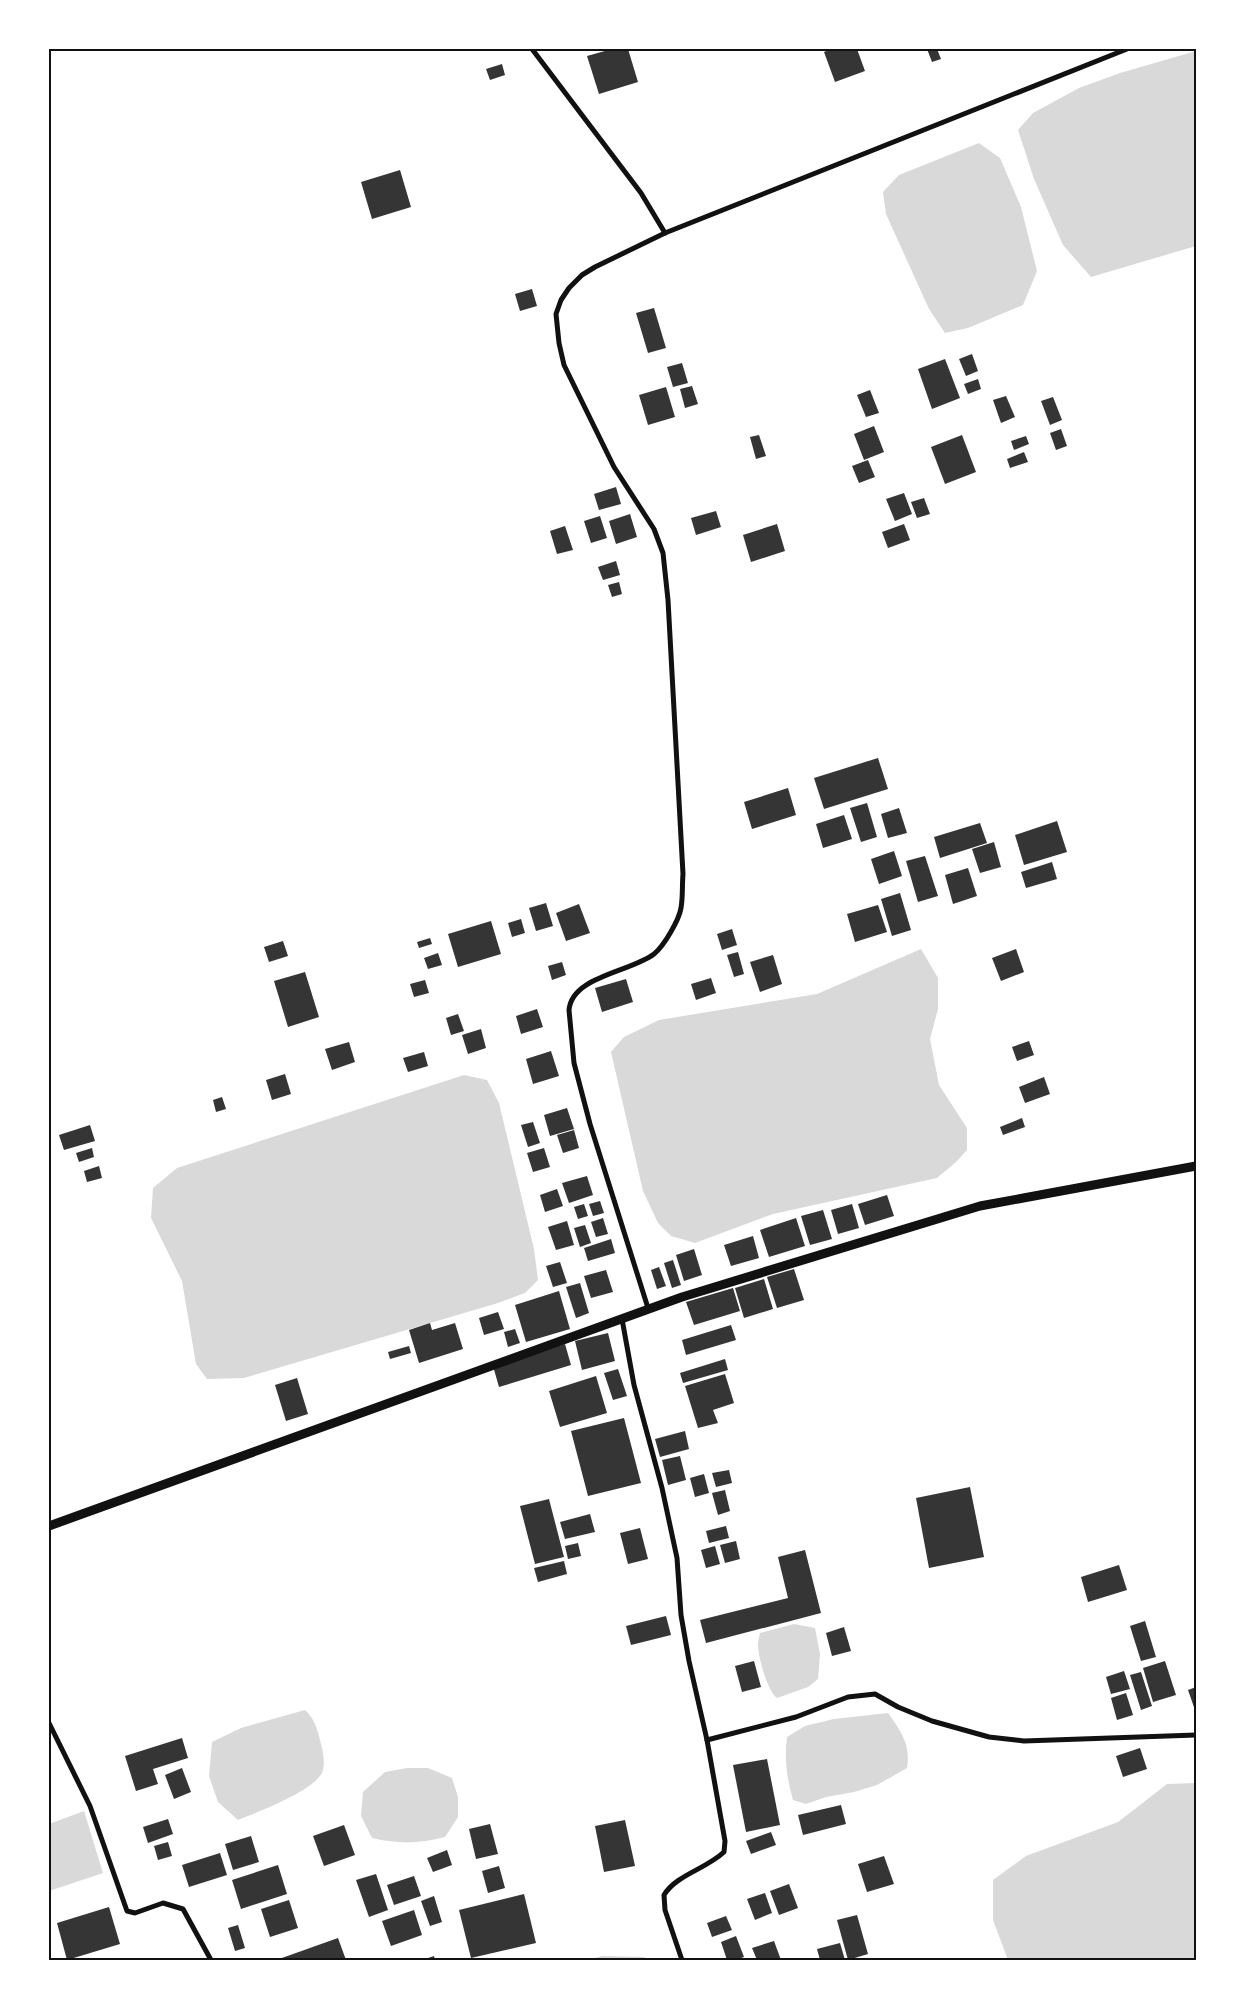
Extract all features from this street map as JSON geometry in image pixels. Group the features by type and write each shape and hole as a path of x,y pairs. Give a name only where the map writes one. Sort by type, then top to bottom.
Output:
{"street":[{"path":"532,49 641,193 665,233"},
{"path":"648,1308 590,1124 574,1063 569,1010 570,1001 580,988 654,954 670,934 681,910 683,874 668,600 663,553 654,529 614,466 564,365 559,343 556,314 561,300 569,288 582,275 665,233 1127,49"},
{"path":"49,1526 648,1308 980,1206 1196,1166"},
{"path":"622,1318 634,1385 662,1488 677,1558 684,1633 707,1740 725,1841 724,1852 695,1872 674,1882 669,1886 664,1895 665,1910 682,1960"},
{"path":"707,1740 796,1717 848,1697 875,1694 898,1707 932,1720 1002,1740 1024,1741 1196,1735"},
{"path":"49,1723 90,1806 127,1911 135,1913 163,1903 183,1909 211,1960"}],"shaded area":[{"path":"1196,51 1196,246 1091,277 1063,245 1034,179 1018,130 1033,113 1079,88 1120,73"},
{"path":"979,143 1000,158 1021,207 1037,271 1023,305 968,328 945,333 929,309 886,214 883,192 899,175"},
{"path":"921,949 938,978 938,1009 930,1039 939,1085 967,1128 967,1150 937,1178 773,1214 695,1243 671,1236 658,1223 643,1191 611,1052 624,1037 659,1020 817,994"},
{"path":"464,1075 487,1080 499,1103 534,1249 538,1280 525,1293 498,1303 244,1378 207,1379 196,1364 182,1281 151,1218 153,1188 177,1168"},
{"path":"794,1624 815,1628 820,1654 818,1679 808,1687 777,1698 767,1682 758,1651 760,1633"},
{"path":"305,1710 311,1717 319,1734 324,1767 319,1778 286,1800 238,1820 218,1802 209,1776 212,1742 241,1728"},
{"path":"888,1713 904,1739 908,1752 907,1768 877,1785 854,1792 826,1797 806,1804 793,1800 787,1769 787,1737 805,1726 834,1719"},
{"path":"407,1768 428,1768 452,1778 458,1797 458,1817 445,1837 408,1842 372,1838 361,1816 363,1792 385,1772"},
{"path":"1196,1783 1196,1960 1008,1960 993,1920 993,1880 1026,1856 1118,1822 1167,1784"},
{"path":"84,1811 103,1873 49,1891 49,1824"},
{"path":"602,1956 644,1957 648,1960 589,1960"}],"building":[{"path":"612,49 628,49 638,82 599,94 587,56"},
{"path":"831,49 857,49 865,71 835,82 824,52"},
{"path":"927,49 937,49 941,59 932,62"},
{"path":"502,64 505,75 490,80 486,69"},
{"path":"400,170 411,207 372,219 361,182"},
{"path":"532,289 537,306 520,311 515,294"},
{"path":"654,308 666,348 648,353 636,313"},
{"path":"972,354 978,371 966,376 959,359"},
{"path":"945,359 960,398 932,409 918,369"},
{"path":"682,363 688,383 673,387 667,367"},
{"path":"978,379 981,389 968,394 964,384"},
{"path":"692,386 698,404 685,408 680,389"},
{"path":"666,387 675,417 648,425 639,395"},
{"path":"870,390 879,413 866,417 857,395"},
{"path":"1006,396 1015,417 1001,423 993,400"},
{"path":"1053,397 1062,420 1050,425 1041,401"},
{"path":"874,426 884,452 864,460 854,434"},
{"path":"1061,429 1067,446 1056,450 1050,433"},
{"path":"759,435 766,456 756,459 750,437"},
{"path":"962,435 976,472 945,484 931,447"},
{"path":"1026,436 1029,444 1014,450 1011,441"},
{"path":"1024,452 1028,462 1010,468 1007,459"},
{"path":"868,460 875,477 859,483 852,466"},
{"path":"616,487 621,504 599,510 594,494"},
{"path":"904,493 912,514 895,521 886,499"},
{"path":"924,498 930,514 917,518 911,502"},
{"path":"716,511 721,527 696,535 691,518"},
{"path":"630,514 637,537 616,544 609,521"},
{"path":"600,516 607,538 591,543 584,521"},
{"path":"777,524 785,551 751,562 743,535"},
{"path":"904,524 910,540 888,548 882,532"},
{"path":"565,526 573,550 557,554 550,531"},
{"path":"616,561 620,575 603,580 598,567"},
{"path":"619,582 622,594 612,597 608,585"},
{"path":"878,758 888,789 824,809 814,778"},
{"path":"788,788 796,815 752,829 744,802"},
{"path":"867,803 877,837 861,842 850,808"},
{"path":"899,808 907,833 888,838 881,814"},
{"path":"844,815 852,839 823,848 816,824"},
{"path":"1057,821 1067,852 1024,865 1015,835"},
{"path":"980,823 987,843 940,858 934,837"},
{"path":"994,842 1001,867 980,873 972,849"},
{"path":"894,851 902,876 879,884 871,859"},
{"path":"925,856 938,896 918,902 906,861"},
{"path":"1052,862 1057,879 1026,888 1021,872"},
{"path":"968,868 977,896 953,904 945,875"},
{"path":"900,893 911,930 892,936 881,899"},
{"path":"546,903 553,926 536,931 529,908"},
{"path":"579,904 590,933 566,941 556,913"},
{"path":"878,905 887,932 855,942 847,914"},
{"path":"521,919 525,933 512,937 508,923"},
{"path":"491,921 501,954 458,967 448,934"},
{"path":"732,929 737,945 722,950 717,934"},
{"path":"430,938 432,944 419,948 417,942"},
{"path":"283,941 288,956 269,962 264,947"},
{"path":"1016,949 1024,972 1001,981 992,958"},
{"path":"738,952 744,974 734,977 727,955"},
{"path":"438,953 442,965 428,969 424,958"},
{"path":"773,955 782,984 760,992 750,962"},
{"path":"562,962 566,975 552,980 548,966"},
{"path":"305,972 319,1017 288,1027 274,981"},
{"path":"711,978 716,993 696,1000 691,984"},
{"path":"626,979 633,1002 602,1012 595,988"},
{"path":"425,980 429,993 414,997 410,984"},
{"path":"537,1009 543,1027 521,1034 516,1016"},
{"path":"458,1014 464,1031 451,1035 446,1018"},
{"path":"481,1029 486,1048 468,1054 462,1035"},
{"path":"1029,1041 1034,1055 1017,1061 1012,1047"},
{"path":"349,1042 355,1062 332,1070 325,1049"},
{"path":"551,1051 559,1076 533,1084 526,1059"},
{"path":"424,1052 428,1066 408,1072 403,1058"},
{"path":"285,1074 291,1094 272,1100 266,1080"},
{"path":"1044,1077 1050,1094 1025,1103 1019,1087"},
{"path":"222,1097 226,1109 216,1112 213,1100"},
{"path":"567,1108 574,1129 550,1136 544,1115"},
{"path":"1022,1118 1025,1127 1003,1135 1000,1127"},
{"path":"533,1122 540,1143 528,1147 521,1125"},
{"path":"90,1125 95,1141 64,1150 59,1135"},
{"path":"574,1130 579,1148 563,1153 557,1135"},
{"path":"92,1148 94,1157 79,1162 76,1153"},
{"path":"544,1148 550,1167 533,1172 527,1153"},
{"path":"99,1166 102,1178 87,1182 84,1171"},
{"path":"587,1176 593,1195 569,1203 562,1183"},
{"path":"557,1189 563,1206 545,1212 540,1195"},
{"path":"887,1195 894,1216 865,1225 858,1204"},
{"path":"600,1201 604,1213 593,1216 589,1204"},
{"path":"584,1204 588,1216 578,1219 574,1207"},
{"path":"852,1204 859,1228 838,1234 831,1210"},
{"path":"823,1210 832,1239 810,1245 801,1216"},
{"path":"603,1218 608,1234 596,1237 591,1222"},
{"path":"796,1218 805,1246 769,1257 760,1230"},
{"path":"567,1221 574,1245 556,1250 548,1227"},
{"path":"585,1225 591,1243 580,1247 574,1228"},
{"path":"753,1236 759,1258 731,1266 724,1245"},
{"path":"611,1239 615,1253 588,1261 584,1248"},
{"path":"694,1249 702,1275 684,1281 676,1255"},
{"path":"673,1260 681,1285 672,1288 664,1263"},
{"path":"560,1262 567,1283 553,1287 546,1266"},
{"path":"659,1267 666,1286 657,1289 651,1270"},
{"path":"794,1269 804,1300 777,1308 767,1277"},
{"path":"606,1270 613,1292 591,1298 584,1276"},
{"path":"764,1279 773,1309 744,1318 735,1288"},
{"path":"580,1283 589,1313 576,1318 566,1287"},
{"path":"733,1288 740,1311 694,1325 686,1302"},
{"path":"559,1291 570,1329 526,1342 515,1305"},
{"path":"498,1312 504,1329 484,1335 479,1318"},
{"path":"430,1323 432,1330 455,1323 463,1349 419,1363 409,1330"},
{"path":"731,1325 736,1340 686,1355 682,1340"},
{"path":"515,1329 520,1343 508,1347 504,1332"},
{"path":"608,1333 615,1361 582,1370 575,1341"},
{"path":"565,1344 571,1365 499,1387 493,1366"},
{"path":"409,1346 411,1353 390,1359 388,1352"},
{"path":"725,1359 728,1370 683,1383 680,1373"},
{"path":"618,1369 627,1396 613,1400 604,1373"},
{"path":"725,1374 734,1403 713,1410 718,1423 698,1428 685,1386"},
{"path":"596,1376 607,1413 560,1427 549,1391"},
{"path":"297,1378 308,1414 286,1421 275,1385"},
{"path":"624,1418 641,1483 588,1496 571,1431"},
{"path":"685,1431 689,1449 660,1457 655,1439"},
{"path":"680,1456 686,1480 668,1485 662,1460"},
{"path":"729,1470 732,1483 716,1487 712,1473"},
{"path":"704,1474 709,1493 695,1497 690,1478"},
{"path":"970,1487 984,1557 929,1568 916,1498"},
{"path":"725,1490 730,1511 718,1515 712,1493"},
{"path":"549,1499 564,1557 535,1564 520,1506"},
{"path":"590,1514 595,1532 565,1539 560,1522"},
{"path":"726,1526 729,1538 709,1543 706,1531"},
{"path":"640,1528 648,1559 628,1564 620,1533"},
{"path":"736,1541 740,1559 725,1563 720,1545"},
{"path":"578,1543 581,1556 568,1559 565,1546"},
{"path":"715,1546 720,1564 706,1568 701,1550"},
{"path":"805,1550 821,1613 706,1643 700,1620 788,1598 778,1557"},
{"path":"564,1561 567,1574 538,1582 534,1568"},
{"path":"1119,1565 1127,1590 1088,1602 1081,1577"},
{"path":"666,1616 671,1635 631,1645 626,1626"},
{"path":"1145,1621 1156,1657 1141,1661 1130,1626"},
{"path":"844,1627 851,1651 832,1656 826,1633"},
{"path":"754,1661 761,1687 742,1692 735,1666"},
{"path":"1165,1661 1176,1695 1153,1702 1143,1668"},
{"path":"1124,1671 1130,1689 1111,1694 1106,1677"},
{"path":"1141,1672 1152,1706 1141,1710 1130,1675"},
{"path":"1196,1687 1196,1713 1188,1690"},
{"path":"1126,1693 1133,1715 1117,1720 1111,1698"},
{"path":"182,1738 188,1758 153,1769 158,1784 136,1791 125,1756"},
{"path":"1140,1748 1147,1769 1123,1777 1116,1756"},
{"path":"767,1759 780,1825 746,1832 733,1765"},
{"path":"182,1768 191,1792 174,1799 165,1775"},
{"path":"841,1805 846,1824 803,1835 798,1815"},
{"path":"168,1819 173,1834 148,1843 143,1827"},
{"path":"625,1820 635,1866 604,1872 595,1826"},
{"path":"490,1824 498,1854 476,1859 469,1829"},
{"path":"344,1825 355,1855 324,1866 313,1836"},
{"path":"771,1832 776,1845 751,1854 746,1841"},
{"path":"251,1836 259,1862 233,1870 225,1844"},
{"path":"168,1842 172,1856 158,1860 154,1846"},
{"path":"447,1850 452,1865 433,1872 427,1858"},
{"path":"220,1853 227,1875 189,1887 182,1865"},
{"path":"884,1856 894,1884 867,1892 858,1864"},
{"path":"278,1865 287,1894 241,1909 232,1880"},
{"path":"499,1866 505,1888 488,1893 482,1871"},
{"path":"376,1874 388,1910 369,1917 356,1880"},
{"path":"414,1876 421,1896 394,1905 387,1885"},
{"path":"789,1884 798,1908 779,1915 770,1891"},
{"path":"765,1893 772,1913 755,1920 747,1899"},
{"path":"524,1894 536,1943 471,1958 459,1910"},
{"path":"434,1896 442,1922 430,1926 421,1901"},
{"path":"289,1900 298,1928 270,1937 261,1909"},
{"path":"109,1907 120,1944 67,1960 57,1923"},
{"path":"414,1910 422,1935 391,1946 382,1921"},
{"path":"857,1915 868,1954 848,1960 837,1920"},
{"path":"726,1916 732,1930 712,1937 707,1923"},
{"path":"238,1925 245,1948 235,1951 228,1928"},
{"path":"736,1936 744,1957 727,1960 721,1942"},
{"path":"338,1938 346,1960 279,1959"},
{"path":"774,1941 781,1960 757,1960 752,1948"},
{"path":"840,1943 845,1960 820,1960 817,1949"},
{"path":"434,1956 435,1960 422,1960"}]}
